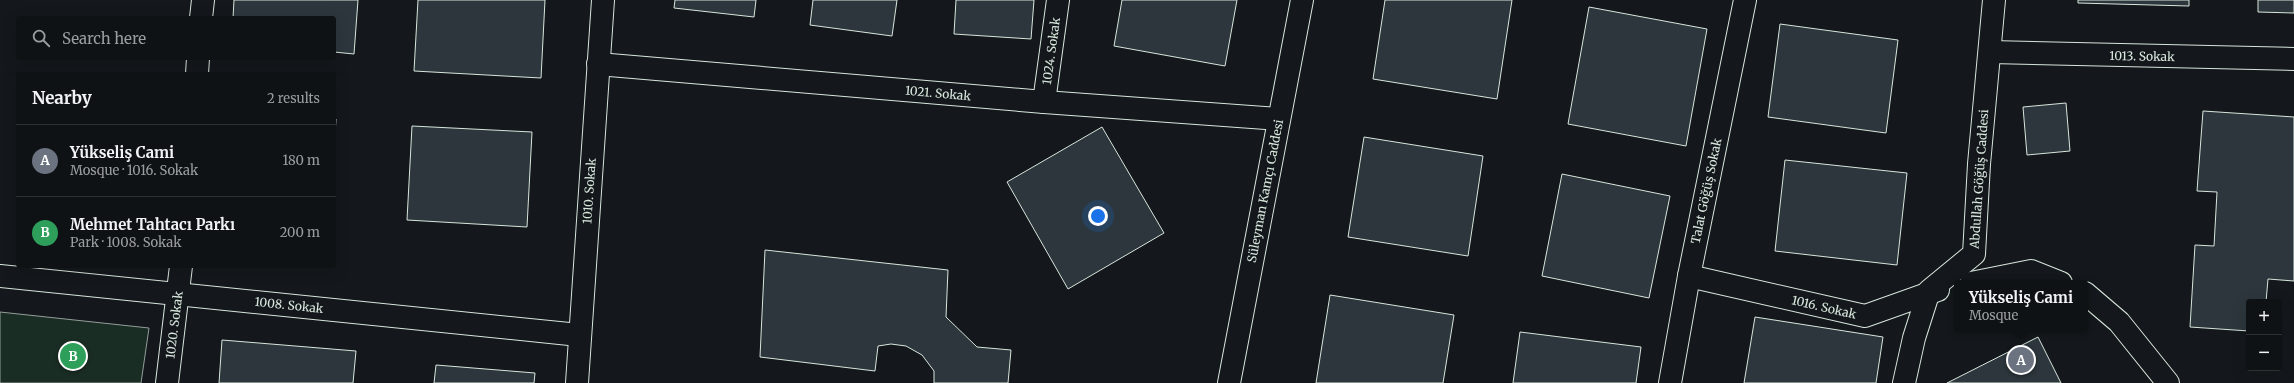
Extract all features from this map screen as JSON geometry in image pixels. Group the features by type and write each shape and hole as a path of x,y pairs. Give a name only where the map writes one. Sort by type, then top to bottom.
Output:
{"street":[{"path":"201,16 203,0"},
{"name":"1010. Sokak","path":"577,383 579,335 603,0"},
{"name":"1024. Sokak","path":"1044,102 1058,0"},
{"name":"Süleyman Kamçı Caddesi","path":"1229,383 1302,0"},
{"name":"Talat Göğüş Sokak","path":"1670,383 1688,276 1745,0"},
{"name":"Abdullah Göğüş Caddesi","path":"1929,291 1974,254 1979,164 1994,0"},
{"name":"1013. Sokak","path":"1990,52 2294,59"},
{"path":"196,72 198,60"},
{"name":"1021. Sokak","path":"598,64 1044,102 1279,119"},
{"name":"1020. Sokak","path":"166,383 181,268"},
{"path":"1986,280 2031,271 2054,280"},
{"name":"1008. Sokak","path":"0,276 579,335"},
{"name":"1016. Sokak","path":"1688,276 1865,316 1929,291 1954,287"},
{"path":"1904,383 1914,338 1929,291"},
{"path":"2088,296 2119,322 2168,383"}],"green space":[{"path":"0,312 149,328 141,383 0,383"}],"building":[{"path":"234,0 358,0 354,54 336,52 336,16 233,16"},
{"path":"418,0 545,0 541,78 414,71"},
{"path":"675,0 756,0 754,17 674,8"},
{"path":"813,0 897,0 892,36 810,25"},
{"path":"956,0 1034,0 1031,39 954,34"},
{"path":"1122,0 1237,0 1225,66 1114,46"},
{"path":"1385,0 1512,0 1497,99 1373,79"},
{"path":"2078,0 2189,0 2189,6 2078,3"},
{"path":"2258,0 2294,0 2294,13 2258,12"},
{"path":"1589,7 1707,29 1686,146 1568,124"},
{"path":"1780,24 1898,40 1886,133 1768,117"},
{"path":"2066,103 2070,151 2027,155 2023,107"},
{"path":"2203,111 2294,117 2294,281 2268,279 2266,299 2246,299 2246,331 2190,327 2195,245 2214,246 2217,192 2197,191"},
{"path":"412,126 532,132 527,227 407,220"},
{"path":"1102,127 1164,233 1068,289 1007,182"},
{"path":"1364,137 1483,156 1468,256 1348,237"},
{"path":"1785,160 1907,173 1897,265 1775,251"},
{"path":"1562,174 1670,196 1649,298 1542,276"},
{"path":"765,250 948,270 946,317 977,347 1011,350 1008,383 934,383 934,371 922,355 906,346 891,344 878,346 875,371 760,357"},
{"path":"1330,295 1454,315 1443,383 1316,383"},
{"path":"1755,317 1883,337 1876,383 1744,383"},
{"path":"1520,332 1641,347 1636,383 1513,383"},
{"path":"2038,337 2061,383 1947,383"},
{"path":"222,340 356,351 353,383 219,383"},
{"path":"436,365 535,373 534,383 434,383"}],"place":[{"name":"Mehmet Tahtacı Parkı","path":"73,356"},
{"name":"Yükseliş Cami","path":"2021,360"}]}
